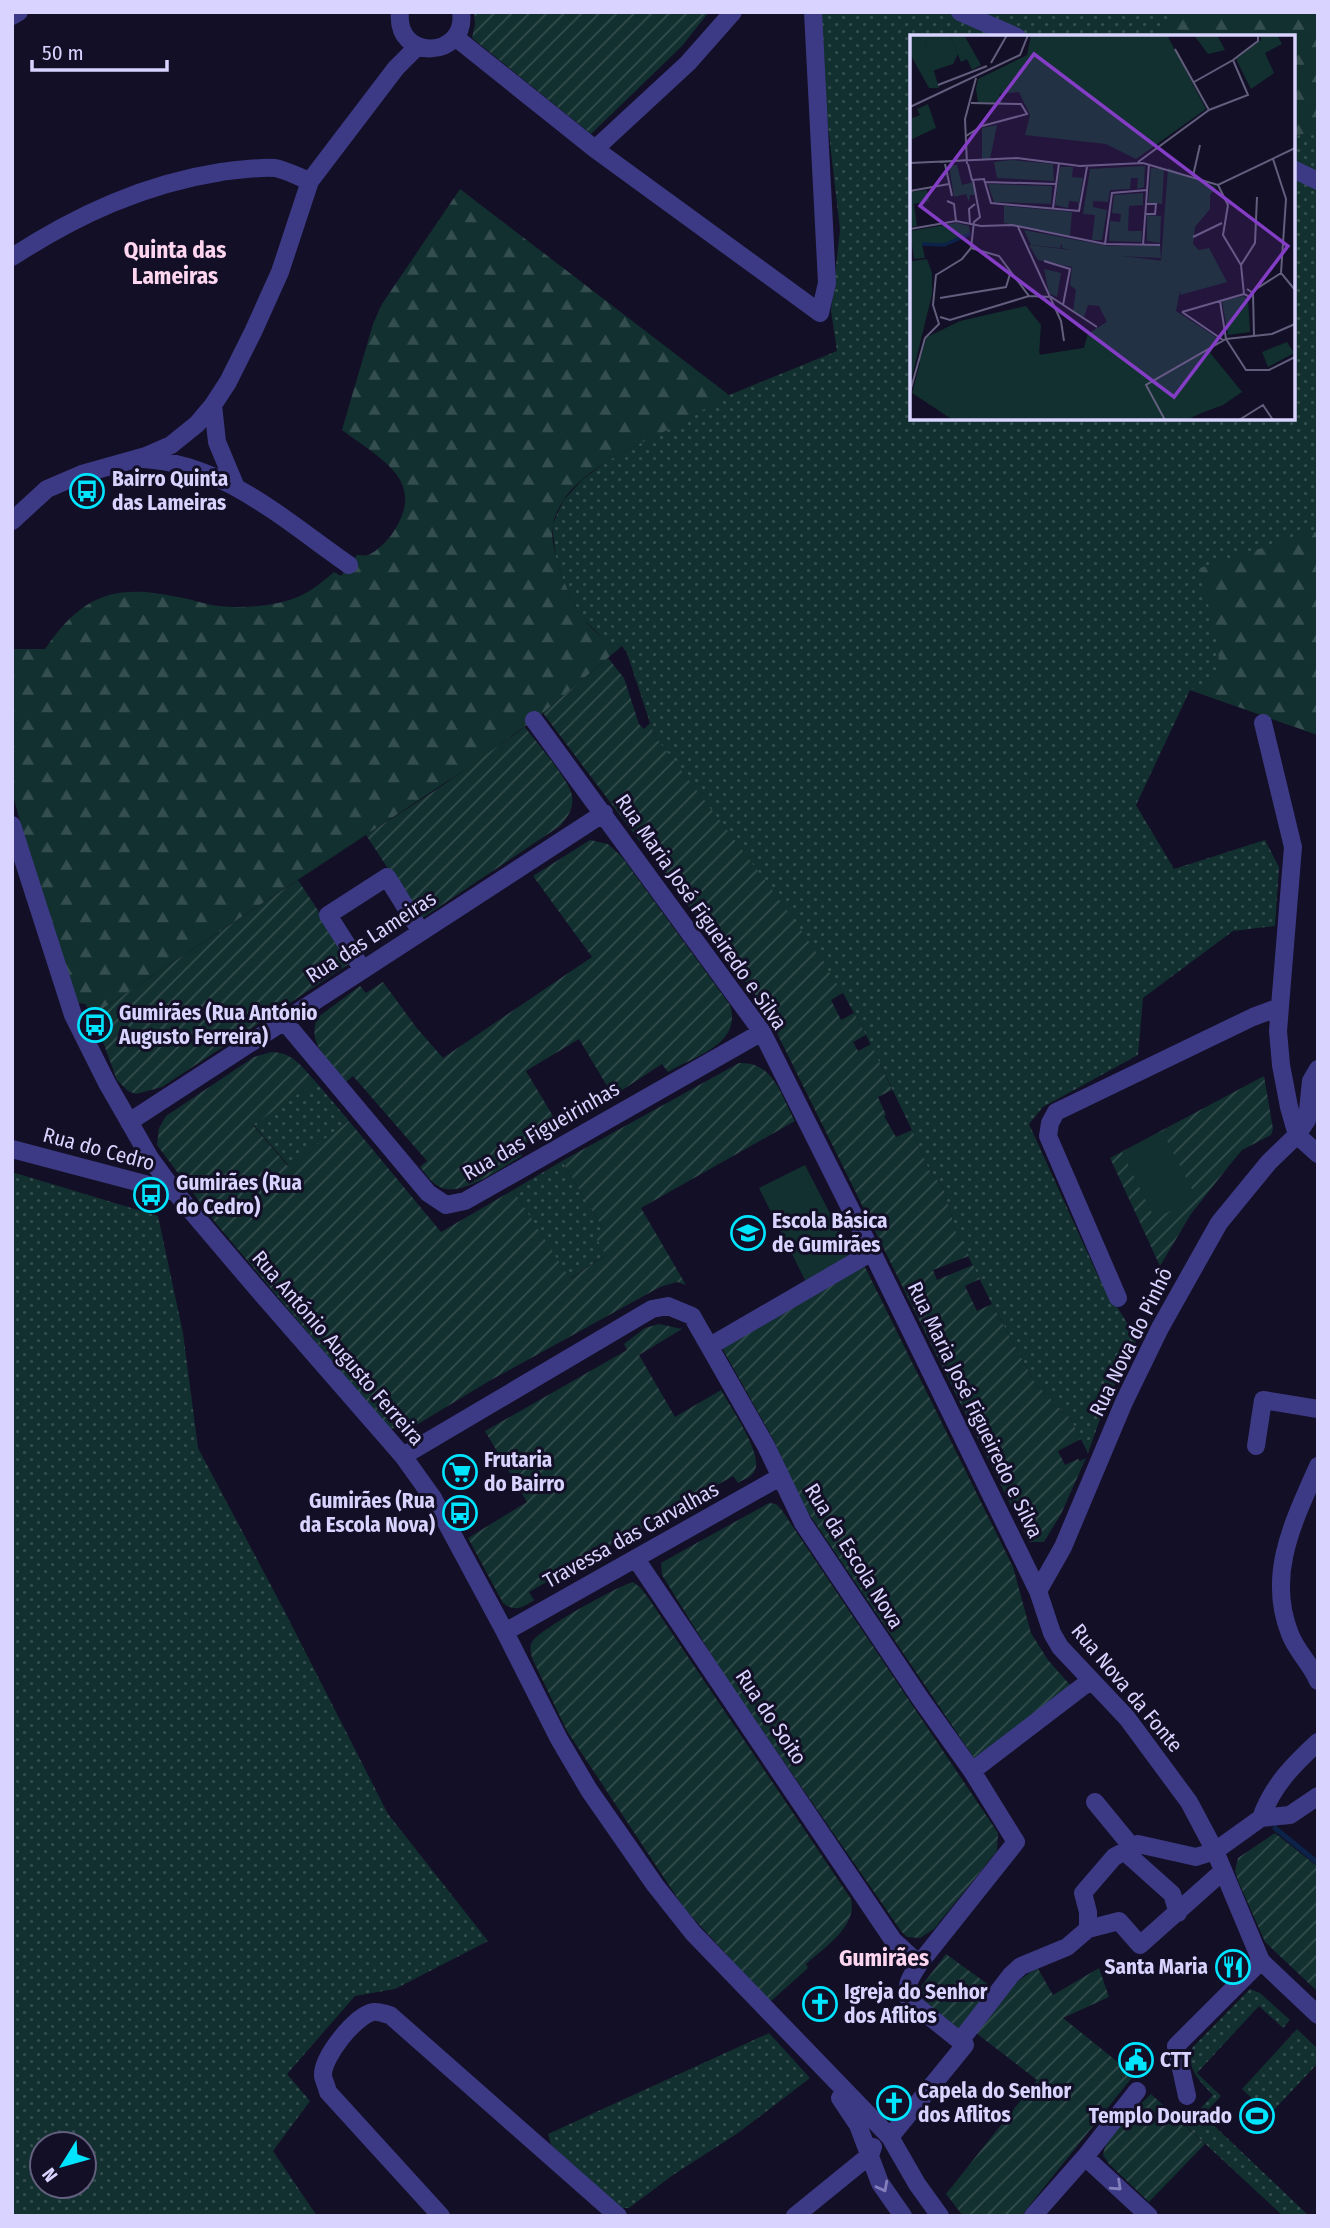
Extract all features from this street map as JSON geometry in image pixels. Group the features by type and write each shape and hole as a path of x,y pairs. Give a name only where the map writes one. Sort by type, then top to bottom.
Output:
{"street":[{"path":"12,16 19,12"},
{"path":"400,12 404,35 417,47 438,48 455,37 460,28 461,12"},
{"path":"595,149 688,63 733,12"},
{"path":"455,37 595,149 820,313 827,283 813,12"},
{"path":"960,12 1012,35"},
{"path":"12,521 47,489 82,474 136,459 171,445 197,424 213,405 253,332 280,272 310,181 396,68 417,47"},
{"path":"12,257 92,211 162,185 232,171 276,168 310,181"},
{"path":"1295,170 1318,181"},
{"path":"213,405 217,442 235,485"},
{"path":"136,459 187,465 235,485 349,565"},
{"name":"Rua Maria José Figueiredo e Silva","path":"534,720 762,1032 1038,1591"},
{"path":"1263,723 1293,847 1278,1031 1281,1065 1297,1135 1318,1154"},
{"name":"Rua das Lameiras","path":"129,1122 604,813"},
{"name":"Rua António Augusto Ferreira","path":"12,825 73,1015 150,1158 176,1192 403,1456 433,1498 559,1739 637,1861 693,1933 893,2142 917,2184 940,2216"},
{"path":"363,970 328,915 387,877 421,932"},
{"path":"1118,1298 1048,1136 1050,1123 1056,1112 1253,1017 1280,1007"},
{"name":"Rua das Figueirinhas","path":"284,1021 428,1193 446,1205 465,1201 762,1032"},
{"name":"Rua Nova do Pinhô","path":"1038,1591 1063,1547 1124,1402 1200,1255 1219,1223 1269,1162 1297,1135 1307,1120 1311,1080 1318,1069"},
{"name":"Rua do Cedro","path":"12,1149 176,1192"},
{"path":"710,1346 872,1252"},
{"name":"Rua da Escola Nova","path":"403,1456 652,1309 668,1306 692,1316 766,1446 798,1514 972,1771 1016,1842 919,1964 906,1991 909,2000 918,2009 960,2041"},
{"path":"1256,1446 1263,1400 1318,1409"},
{"path":"1318,1466 1292,1530 1279,1576 1289,1631 1318,1681"},
{"name":"Travessa das Carvalhas","path":"505,1632 780,1477"},
{"name":"Rua do Soito","path":"636,1559 894,1940 919,1964"},
{"name":"Rua Nova da Fonte","path":"1038,1591 1052,1633 1060,1647 1144,1739 1189,1802 1215,1851 1261,1961"},
{"path":"972,1771 1091,1680"},
{"path":"1261,1818 1267,1800 1276,1786 1294,1763 1318,1742"},
{"path":"1088,1929 1088,1912 1083,1893 1114,1857 1138,1844 1196,1857 1215,1851 1261,1818 1290,1815 1318,1796"},
{"path":"1095,1802 1128,1849 1172,1894 1178,1913"},
{"path":"795,2216 870,2155 873,2146 883,2141 893,2142 965,2045 960,2041 1021,1966 1067,1947 1088,1929 1119,1921 1140,1945 1223,1871"},
{"path":"1188,2096 1176,2046 1261,1961 1318,2015"},
{"path":"441,2216 328,2092 323,2077 330,2054 345,2034 361,2018 375,2011 390,2015 618,2216"},
{"name":"Rua António Augusto Ferreira","path":"800,2045 858,2125 880,2183 903,2216"},
{"path":"1033,2216 1085,2157 1137,2091"},
{"path":"1085,2157 1149,2216"}],"green space":[{"path":"474,12 709,12 682,46 591,134 472,38"},
{"path":"815,12 1318,12 1318,735 1190,690 1136,805 1174,869 1265,840 1279,867 1275,926 1233,931 1143,998 1138,1055 1043,1107 1029,1124 1098,1276 1137,1339 1105,1405 1088,1453 1071,1420 1035,1383 992,1304 956,1232 943,1187 929,1170 866,1035 843,993 751,863 654,735 627,653 622,646 607,642 581,617 565,585 556,558 552,526 563,501 582,480 607,461 729,395 837,351 831,311 840,230"},
{"path":"1180,12 1318,12 1318,129 1295,136 1295,35 1157,35"},
{"path":"460,189 729,395 600,466 570,491 560,507 553,524 552,538 570,596 594,631 622,646 543,713 472,765 93,1015 85,1004 78,1003 38,886 12,792 12,649 45,649 72,616 86,605 118,593 155,593 230,607 263,606 285,601 308,592 334,572 341,576 357,555 371,554 384,543 402,515 405,499 402,485 384,461 342,430 373,324 382,304"},
{"path":"1318,532 1318,735 1190,690 1220,676 1218,649 1200,568"},
{"path":"608,658 624,678 639,724 644,729 650,723 654,735 775,894 843,993 831,1000 841,1020 854,1013 866,1035 853,1042 858,1051 871,1044 892,1090 878,1097 886,1115 884,1116 896,1137 912,1130 929,1170 943,1187 956,1232 969,1256 933,1270 937,1280 973,1265 980,1279 965,1286 977,1311 992,1304 1035,1383 1071,1420 1081,1439 1058,1451 1065,1465 1086,1458 1061,1514 1044,1542 1029,1542 763,1005 543,713"},
{"path":"525,727 570,789 572,804 568,816 560,826 421,919 366,835 436,790"},
{"path":"590,840 608,844 622,857 730,1005 732,1018 729,1030 723,1039 704,1054 668,1072 662,1064 613,1096 579,1039 526,1071 553,1116 561,1124 518,1147 522,1156 481,1180 459,1188 440,1187 431,1181 420,1167 427,1161 353,1076 346,1082 321,1052 315,1035 318,1017 360,986 366,993 383,982 443,1058 592,957 533,876"},
{"path":"298,880 352,962 162,1087 136,1094 128,1091 117,1080 93,1015"},
{"path":"271,1052 291,1058 316,1082 253,1125 288,1166 349,1121 441,1232 513,1190 570,1279 606,1255 595,1236 604,1230 562,1161 739,1063 751,1064 768,1074 795,1121 641,1208 686,1285 677,1282 660,1287 491,1380 408,1430 388,1428 214,1221 157,1145 159,1128 166,1116 254,1057"},
{"path":"1264,1076 1273,1129 1271,1135 1242,1150 1191,1214 1160,1266 1110,1158"},
{"path":"316,1082 349,1121 289,1166 253,1124"},
{"path":"1162,1131 1196,1197 1155,1219 1122,1152"},
{"path":"562,1161 604,1230 606,1255 569,1279 513,1190"},
{"path":"805,1165 853,1258 807,1284 759,1188"},
{"path":"12,1172 158,1216 183,1333 198,1448 388,1814 488,1941 395,1989 355,1996 287,2074 310,2101 273,2151 317,2216 12,2216"},
{"path":"863,1263 1013,1567 1031,1633 1048,1660 1071,1686 974,1758 803,1505 773,1439 722,1348"},
{"path":"659,1324 682,1329 639,1355 675,1417 721,1390 750,1442 756,1463 755,1470 738,1483 733,1476 529,1592 534,1600 526,1605 518,1608 507,1606 468,1538 527,1502 485,1431 627,1350 624,1344 645,1328"},
{"path":"769,1503 776,1504 781,1509 998,1833 997,1851 934,1929 920,1938 907,1937 901,1931 722,1672 662,1575 661,1563"},
{"path":"633,1582 649,1599 851,1899 849,1918 838,1936 806,1964 808,1968 770,2002 684,1908 567,1731 532,1658 530,1650 537,1636 579,1609"},
{"path":"1275,1833 1318,1867 1318,1992 1265,1942 1235,1871 1238,1858"},
{"path":"946,1954 993,1988 961,2030 918,1997 917,1992"},
{"path":"1037,1967 1053,1995 1099,1968 1109,1997 1063,2018 1134,2075 1021,2216 963,2216 946,2194 1037,2080 976,2033 1013,1985"},
{"path":"1250,1989 1260,1993 1290,2020 1283,2028 1259,2006 1197,2073 1221,2096 1203,2115 1309,2216 1283,2216 1185,2125 1213,2095 1199,2080 1193,2068 1192,2048"},
{"path":"1297,2029 1318,2049 1318,2063 1269,2115 1242,2089"},
{"path":"769,2033 810,2078 738,2133 673,2175 629,2208 621,2208 551,2145 548,2134"},
{"path":"1151,2094 1205,2144 1149,2202 1103,2155 1116,2129"}],"waterway":[{"path":"1275,1828 1318,1863"}],"place":[{"name":"Bairro Quinta das Lameiras","path":"87,491"},
{"name":"Gumirães (Rua António Augusto Ferreira)","path":"95,1025"},
{"name":"Gumirães (Rua do Cedro)","path":"151,1195"},
{"name":"Escola Básica de Gumirães","path":"748,1233"},
{"name":"Frutaria do Bairro","path":"460,1472"},
{"name":"Gumirães (Rua da Escola Nova)","path":"460,1513"},
{"name":"Santa Maria","path":"1233,1967"},
{"name":"Igreja do Senhor dos Aflitos","path":"820,2004"},
{"name":"CTT","path":"1136,2060"},
{"name":"Capela do Senhor dos Aflitos","path":"894,2103"},
{"name":"Templo Dourado","path":"1257,2116"}],"district":[{"name":"Quinta das Lameiras","path":"175,263"},
{"name":"Gumirães","path":"884,1958"}]}
